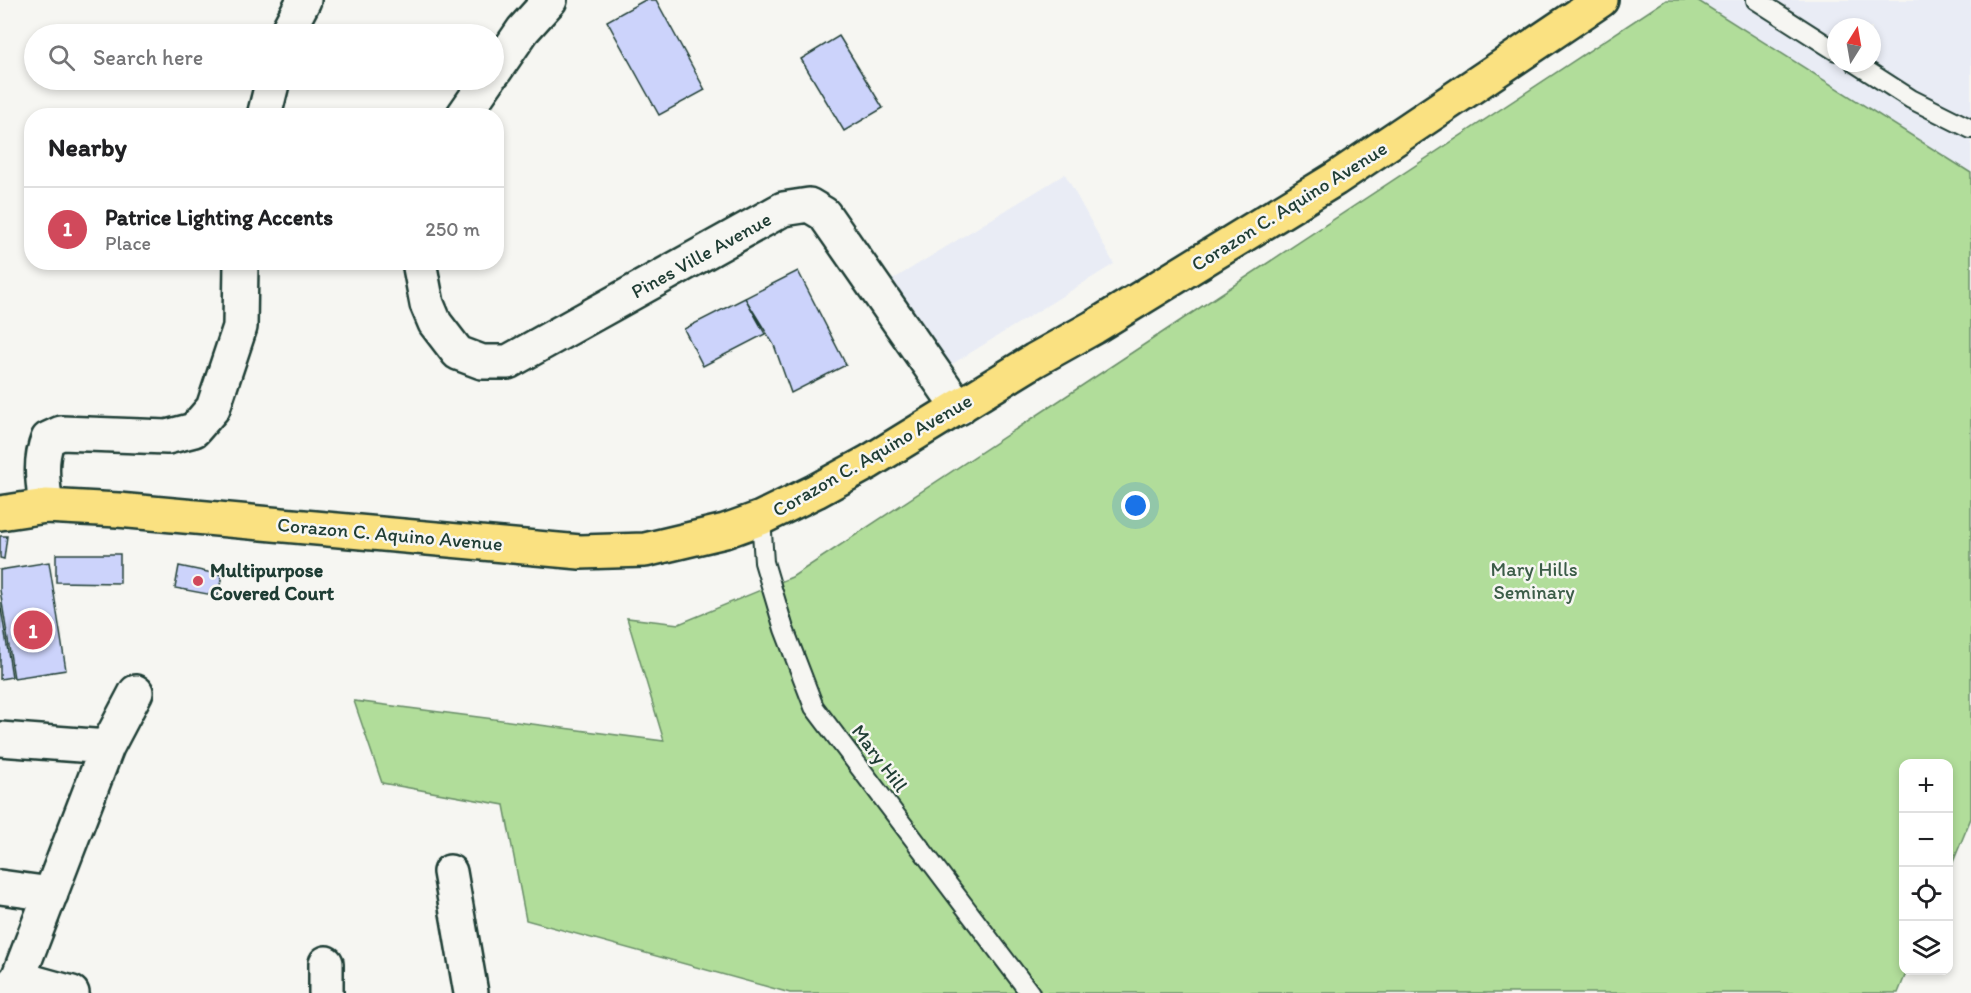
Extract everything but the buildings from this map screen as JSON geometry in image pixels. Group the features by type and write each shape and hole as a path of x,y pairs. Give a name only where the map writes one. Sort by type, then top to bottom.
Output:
{"main road":[{"name":"Corazon C. Aquino Avenue","path":"0,513 46,506 118,510 580,552 645,550 725,531 761,518 869,462 959,408 1335,179 1601,0"}],"street":[{"path":"291,24 304,0"},
{"path":"504,58 523,30 550,0"},
{"path":"266,108 270,90"},
{"path":"469,108 481,90"},
{"name":"Pines Ville Avenue","path":"421,270 427,304 435,324 458,353 482,362 508,362 783,209 809,205 824,214 959,408"},
{"path":"46,506 42,470 48,439 61,433 167,437 194,430 213,408 240,327 241,270"},
{"path":"72,993 11,985 51,894 107,747 136,693"},
{"path":"0,739 107,747"},
{"path":"450,872 477,991"},
{"path":"0,887 51,894"}],"lane":[{"path":"1756,0 1827,45"},
{"path":"1869,72 1911,99 1971,129"},
{"name":"Mary Hill","path":"761,518 764,562 784,629 814,707 1030,993"}],"shaded area":[{"path":"1697,0 1971,0 1970,173"},
{"path":"1065,174 1114,264 941,371 892,280"}],"green space":[{"name":"Mary Hills Seminary","path":"1666,0 1697,0 1971,173 1971,818 1953,862 1953,759 1899,759 1899,975 1905,975 1898,993 790,993 526,920 504,805 382,783 354,701 664,741 627,618 679,624 792,577"}],"place":[{"name":"Multipurpose Covered Court","path":"198,581"},
{"name":"Patrice Lighting Accents","path":"33,630"}]}
